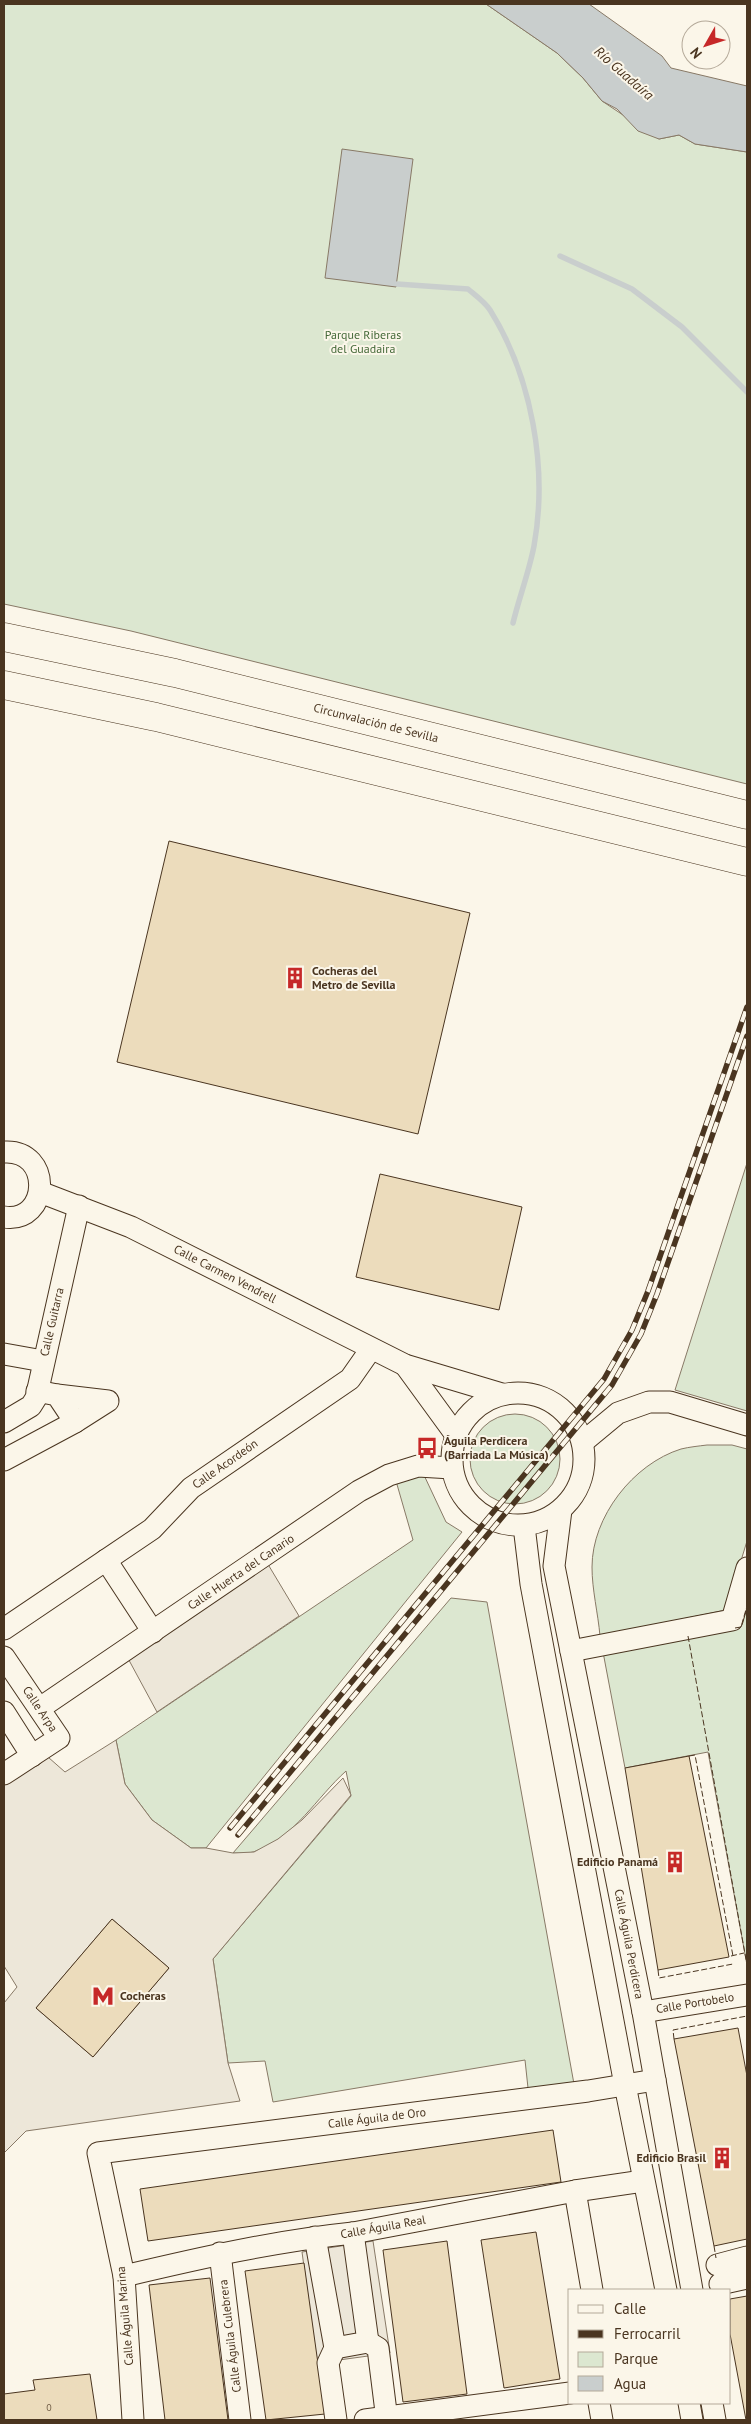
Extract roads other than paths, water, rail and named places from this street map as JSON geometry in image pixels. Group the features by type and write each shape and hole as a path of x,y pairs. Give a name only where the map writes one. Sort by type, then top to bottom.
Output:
{"highway":[{"name":"Circunvalación de Sevilla","path":"4,637 175,673 747,815"},
{"path":"4,685 156,717 747,862"},
{"path":"4,704 156,717"}],"street":[{"path":"4,1152 21,1155 31,1161 39,1175 40,1192 36,1202 29,1210 20,1216 4,1217"},
{"name":"Calle Carmen Vendrell","path":"40,1192 148,1235 405,1366 502,1394"},
{"name":"Calle Guitarra","path":"4,1422 31,1406 47,1393 43,1361 79,1206"},
{"name":"Calle Acordeón","path":"4,1629 152,1529 191,1488 350,1379 371,1349"},
{"path":"4,1354 43,1361"},
{"name":"Calle Carmen Vendrell","path":"405,1366 456,1434"},
{"path":"47,1393 75,1422"},
{"path":"4,1460 75,1422 108,1401 47,1393"},
{"path":"502,1394 530,1394 543,1397 561,1407 575,1423 583,1442 585,1461 582,1480 574,1497 561,1510 544,1521 524,1526 504,1524 485,1517 469,1504 458,1487 452,1468 452,1451 456,1434 467,1416 483,1402 502,1394"},
{"path":"583,1442 618,1413 649,1402 670,1402 747,1424"},
{"name":"Calle Huerta del Canario","path":"40,1708 359,1491 389,1475 418,1466 452,1468"},
{"name":"Calle Águila Perdicera","path":"561,1510 554,1566 655,2080 692,2289"},
{"path":"524,1526 531,1584 643,2181 666,2289"},
{"path":"106,1560 153,1632"},
{"path":"571,1651 732,1620 747,1568"},
{"name":"Calle Arpa","path":"4,1657 59,1738 32,1756"},
{"path":"4,1712 32,1756 4,1774"},
{"name":"Calle Portobelo","path":"642,2012 747,1995"},
{"name":"Calle Águila de Oro","path":"98,2153 655,2080"},
{"name":"Calle Águila Marina","path":"98,2153 124,2276 133,2420"},
{"name":"Calle Águila Real","path":"124,2276 220,2253 316,2237 353,2233 575,2191 643,2181"},
{"path":"575,2191 592,2289"},
{"path":"353,2233 368,2342"},
{"path":"316,2237 335,2348 328,2363 336,2420"},
{"name":"Calle Águila Culebrera","path":"220,2253 240,2420"},
{"path":"747,2257 719,2274 747,2278"},
{"path":"335,2348 368,2342 378,2348 387,2419"},
{"path":"365,2420 387,2419 568,2393"},
{"path":"599,2404 602,2420"},
{"path":"689,2404 692,2420"},
{"path":"712,2404 715,2420"}],"water":[{"name":"Río Guadaíra","path":"486,4 589,4 662,56 671,68 747,86 747,152 695,144 679,135 659,139 638,131 617,109 602,101 583,78 557,53"},
{"path":"342,149 413,159 396,287 325,278"}],"waterway":[{"path":"560,256 632,289 682,327 747,392"},
{"path":"397,284 468,289 483,301 490,310 505,336 517,364 533,424 539,486 534,546 513,623"}],"railway":[{"path":"230,1828 604,1379 632,1330 648,1291 747,1007"},
{"path":"238,1835 612,1385 641,1334 657,1294 747,1036"}],"place":[{"name":"Cocheras del Metro de Sevilla","path":"295,978"},
{"name":"Águila Perdicera (Barriada La Música)","path":"427,1448"},
{"name":"Edificio Panamá","path":"675,1862"},
{"name":"Cocheras","path":"103,1996"},
{"name":"Edificio Brasil","path":"722,2158"}],"park label":[{"name":"Parque Riberas del Guadaira","path":"363,342"}]}
